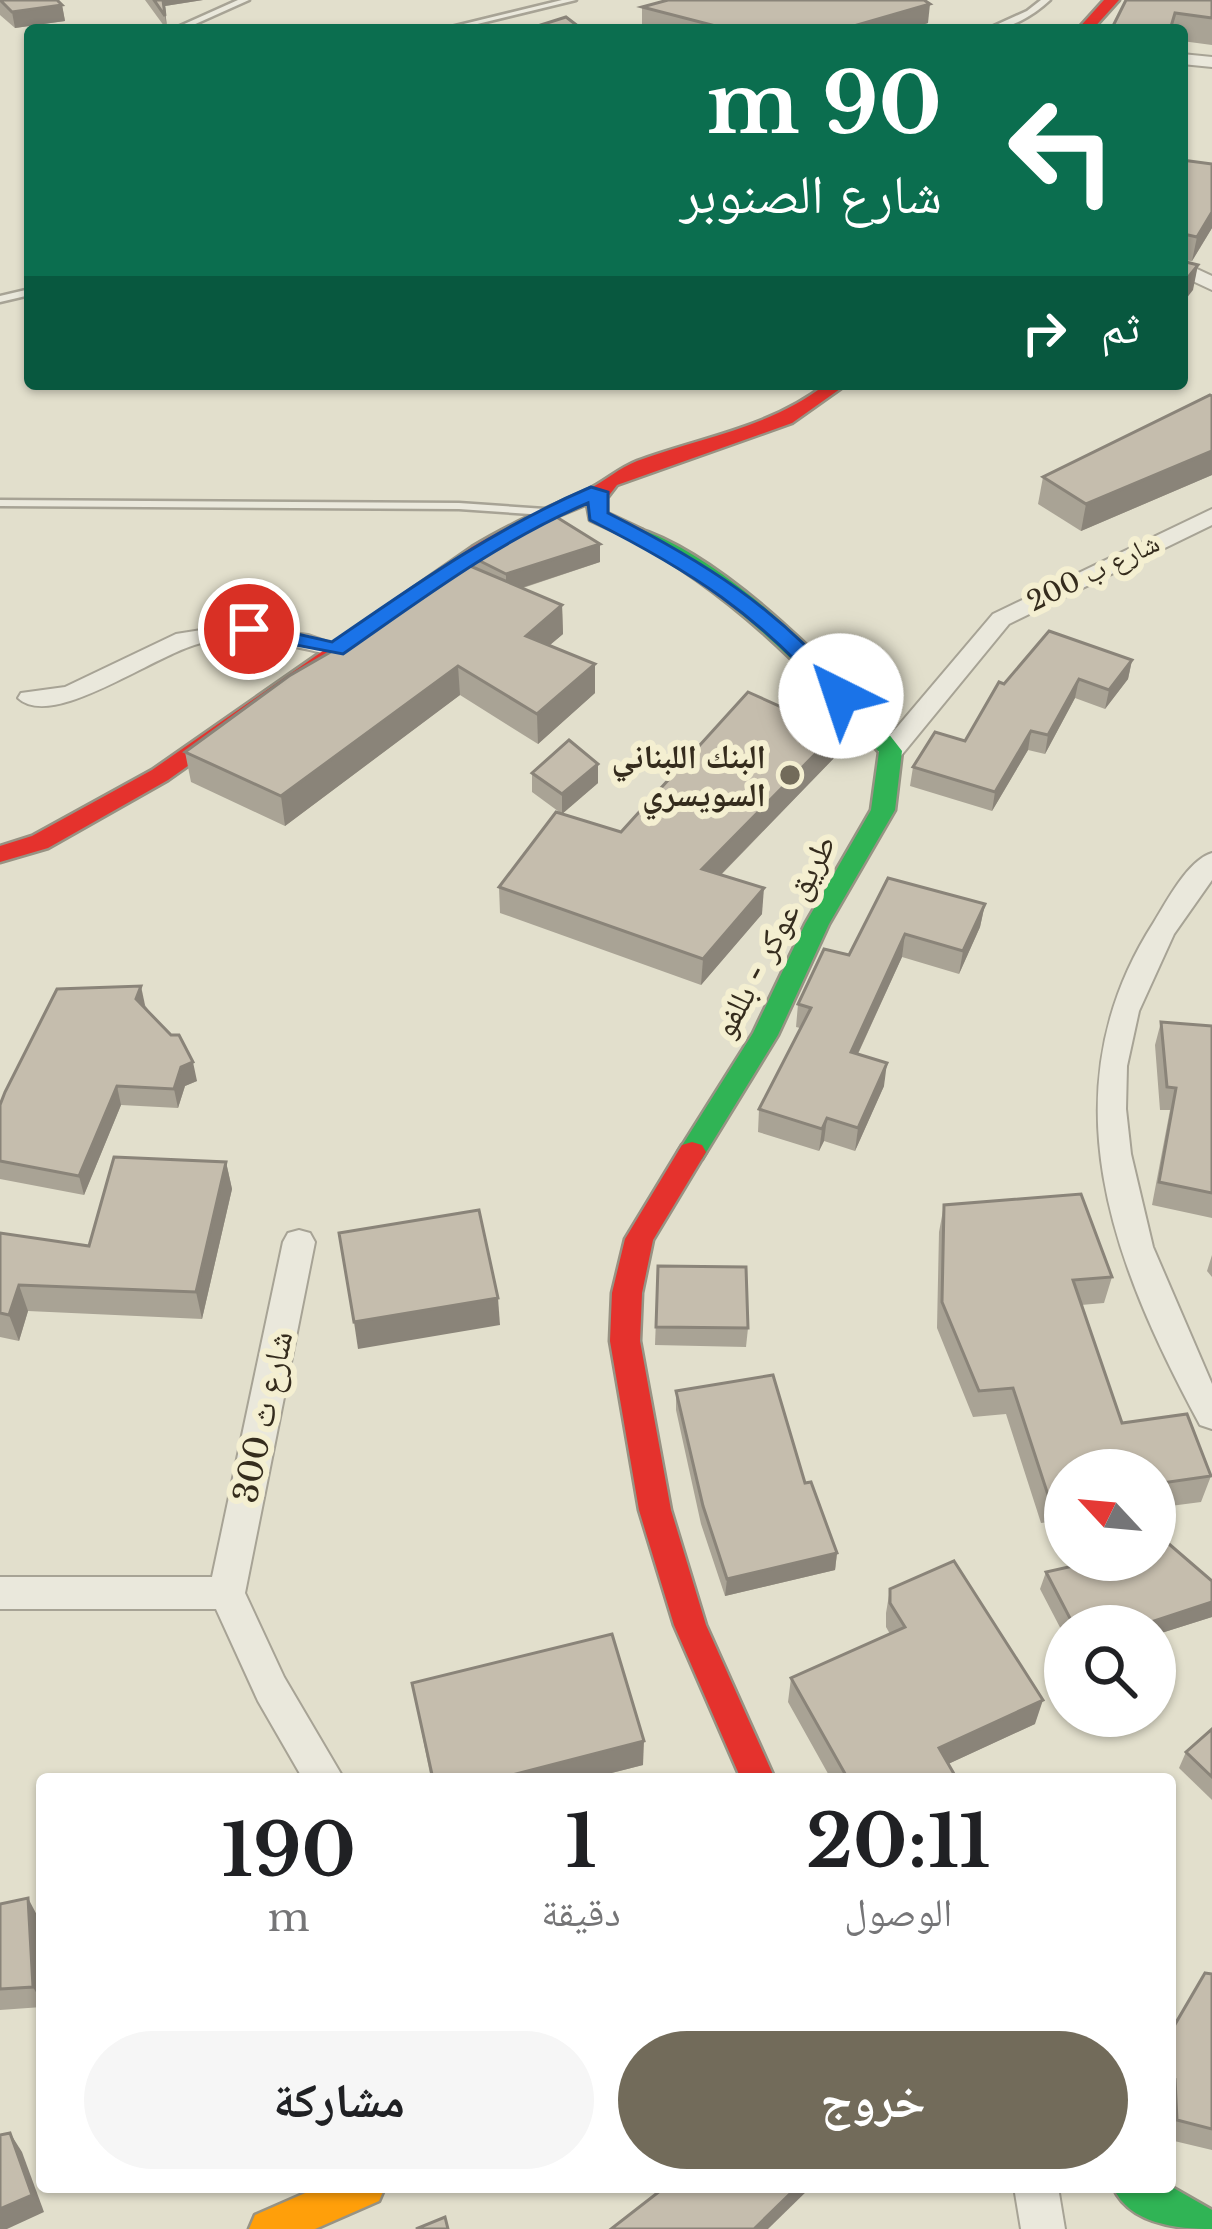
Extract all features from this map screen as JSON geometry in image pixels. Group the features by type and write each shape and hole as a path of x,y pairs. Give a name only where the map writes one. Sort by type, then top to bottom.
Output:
{"street":[{"path":"1090,24 1112,0"},
{"path":"0,854 40,842 160,775 463,561 548,512 598,492 616,477 647,464 775,424 818,403 832,390"},
{"path":"598,492 597,516 676,554 726,587 801,650 891,751"},
{"name":"شارع ب 200","path":"891,751 1001,619 1212,516"},
{"path":"30,698 64,698 85,691 174,641 214,632 278,632 335,649"},
{"name":"طريق عوكر - بللفو","path":"755,1773 690,1624 655,1510 625,1341 627,1293 639,1239 764,1035 817,924 884,810 891,751"},
{"path":"1212,862 1179,906 1136,980 1112,1066 1112,1105 1118,1164 1157,1306 1212,1415"},
{"name":"شارع ث 300","path":"227,1593 299,1242"},
{"path":"0,1594 227,1593 258,1667 321,1773"},
{"path":"269,2229 351,2193"},
{"path":"1037,2193 1043,2229"},
{"path":"1144,2193 1207,2229"}],"lane":[{"path":"189,24 245,0"},
{"path":"469,24 572,0"},
{"path":"1003,24 1046,0"},
{"path":"0,503 460,506 548,512"}],"building":[{"path":"0,0 57,0 62,5 12,12"},
{"path":"668,0 924,0 930,4 861,24 708,24 642,7"},
{"path":"1126,0 1212,0 1212,18 1175,13 1172,24 1114,24"},
{"path":"566,17 575,24 544,24"},
{"path":"1188,161 1212,164 1212,212 1197,237 1188,235"},
{"path":"1210,395 1212,451 1086,504 1043,477"},
{"path":"550,513 600,544 506,574 472,557"},
{"path":"463,563 562,605 526,636 595,664 537,714 458,666 281,796 185,752 289,676 412,605 398,599"},
{"path":"1049,631 1132,660 1109,690 1079,679 1048,735 1031,731 995,792 913,767 935,732 965,741 999,682 1004,684"},
{"path":"748,692 837,732 702,869 764,888 703,959 499,887 556,812 621,832"},
{"path":"569,740 598,764 562,794 532,773"},
{"path":"888,878 985,904 963,951 905,934 851,1052 887,1063 858,1128 827,1118 822,1129 759,1109 811,1008 798,1004 824,949 849,955"},
{"path":"141,986 136,999 171,1035 179,1035 193,1062 181,1067 174,1089 117,1086 79,1176 0,1161 0,1105 57,989"},
{"path":"1161,1022 1212,1026 1212,1193 1159,1182 1176,1088 1167,1087"},
{"path":"114,1157 226,1162 196,1292 19,1285 9,1315 0,1313 0,1233 89,1246"},
{"path":"1081,1194 1112,1277 1073,1280 1122,1423 1187,1414 1211,1476 1176,1481 1176,1449 1044,1449 1044,1483 1013,1388 979,1391 942,1302 944,1205"},
{"path":"479,1210 498,1298 354,1322 339,1233"},
{"path":"658,1266 746,1267 748,1328 656,1327"},
{"path":"773,1375 805,1483 811,1482 837,1553 727,1579 703,1506 676,1391"},
{"path":"1176,1550 1212,1581 1212,1602 1176,1614 1176,1605 1063,1605 1051,1581 1176,1581"},
{"path":"954,1561 1043,1700 939,1748 954,1773 845,1773 791,1678 905,1627 890,1603 890,1589"},
{"path":"612,1634 644,1741 520,1773 432,1773 412,1683"},
{"path":"1212,1729 1212,1777 1186,1752"},
{"path":"28,1898 33,1987 0,1989 0,1904"},
{"path":"1205,1973 1212,1974 1212,2129 1177,2120 1176,2023"},
{"path":"10,2133 32,2195 0,2209 0,2135"},
{"path":"657,2193 791,2193 754,2229 611,2229"},
{"path":"445,2217 448,2229 416,2229"}],"traffic: fast":[{"path":"636,534 743,602 805,658 891,751 883,810 817,924 765,1035 692,1152"},
{"path":"1144,2193 1207,2229"}],"traffic: slow":[{"path":"269,2229 351,2193"}],"traffic: jam":[{"path":"1090,24 1112,0"},
{"path":"636,534 597,516 597,498 610,481 785,419 830,390"},
{"path":"0,854 40,842 160,775 479,551 534,519 598,492"},
{"path":"692,1152 639,1239 627,1293 625,1341 655,1510 690,1625 755,1773"}],"place":[{"name":"البنك اللبناني السويسري","path":"790,775"}],"route":[{"path":"249,629 278,632 335,649 479,551 534,519 598,492 597,516 688,561 726,587 801,650 841,696"}]}
